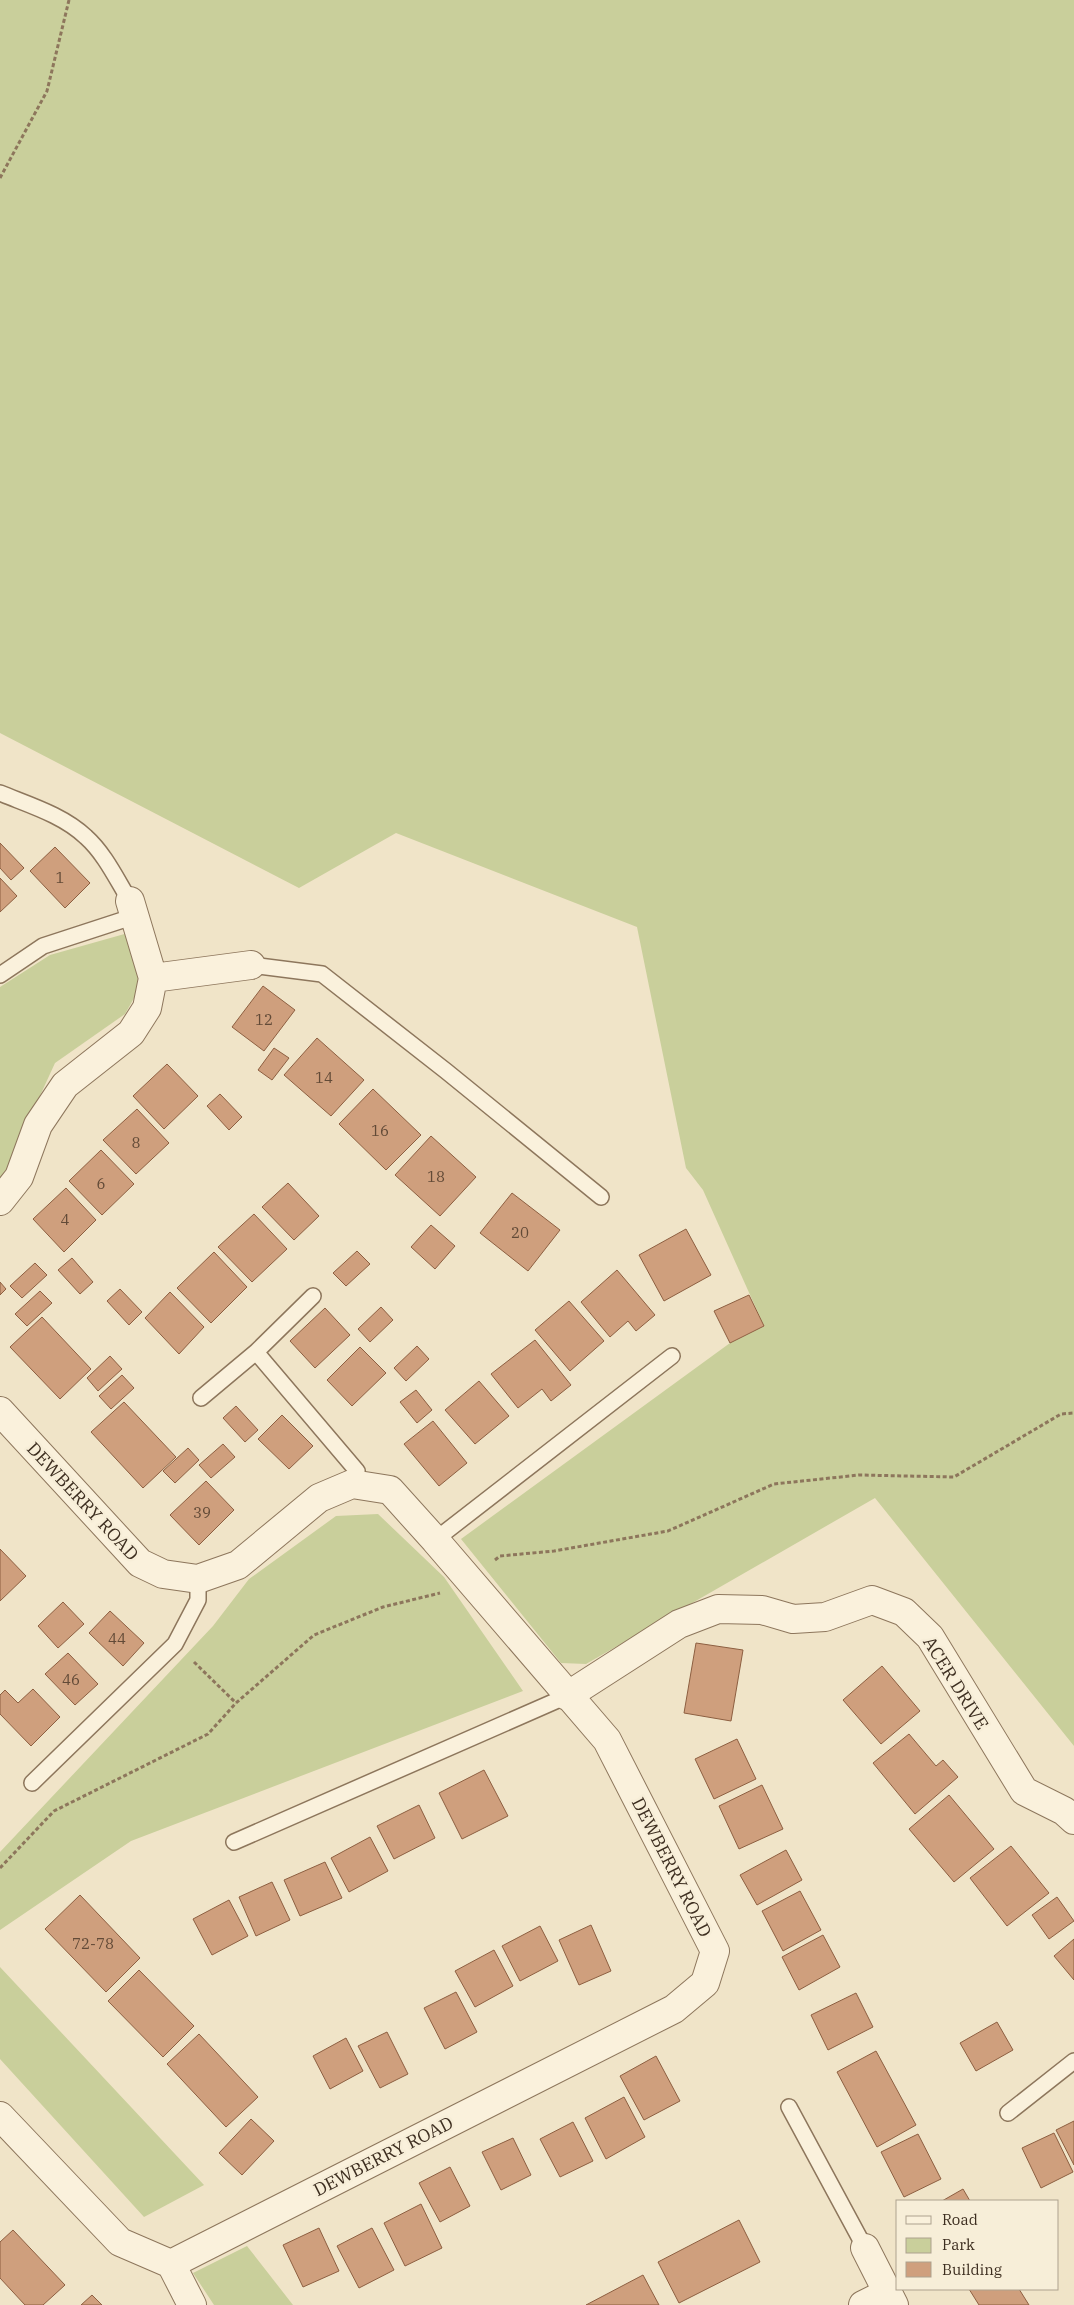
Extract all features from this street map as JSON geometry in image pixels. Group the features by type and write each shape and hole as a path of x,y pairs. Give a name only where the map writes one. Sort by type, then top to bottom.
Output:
{"street":[{"path":"0,1201 19,1177 38,1125 65,1085 131,1033 148,1008 153,978 132,909"},
{"path":"153,978 251,965"},
{"name":"DEWBERRY ROAD","path":"0,1411 140,1563 163,1574 198,1579 238,1565 319,1498 352,1484 390,1490 607,1740 715,1952 705,1983 674,2009 171,2264"},
{"name":"ACER DRIVE","path":"567,1696 678,1624 718,1609 762,1610 793,1620 825,1617 872,1600 904,1612 930,1637 1024,1791 1064,1811 1074,1820"},
{"path":"0,2116 120,2242 171,2264 192,2305"},
{"path":"862,2305 890,2299 865,2248"}],"lane":[{"path":"0,793 50,814 86,837 110,868 132,909 43,946 0,975"},
{"path":"251,965 322,974 602,1197"},
{"path":"201,1398 256,1352 313,1296"},
{"path":"256,1352 357,1471 352,1484"},
{"path":"435,1540 672,1356"},
{"path":"32,1783 175,1644 198,1600 198,1579"},
{"path":"234,1842 567,1696"},
{"path":"1008,2113 1074,2061"},
{"path":"789,2107 865,2248"}],"path":[{"path":"0,178 47,91 69,0"},
{"path":"175,1644 236,1703"}],"green space":[{"path":"0,0 1074,0 1074,1746 875,1498 586,1664 561,1663 461,1539 730,1343 764,1326 703,1190 686,1168 637,927 396,833 299,888 0,733"},
{"path":"128,933 142,984 125,1014 55,1063 0,1183 0,987 50,955"},
{"path":"378,1514 444,1577 523,1691 131,1841 0,1930 0,1852 213,1626 249,1579 336,1516"},
{"path":"0,1967 204,2185 144,2217 0,2059"},
{"path":"247,2246 293,2305 214,2305 193,2273"}],"building":[{"path":"0,843 24,868 11,880 0,868"},
{"path":"55,847 90,883 65,908 30,871"},
{"path":"0,878 17,896 0,912"},
{"path":"263,986 295,1010 264,1051 232,1027"},
{"path":"317,1038 364,1080 331,1116 284,1075"},
{"path":"274,1048 289,1058 272,1080 258,1070"},
{"path":"167,1064 198,1096 164,1129 133,1096"},
{"path":"373,1089 421,1135 386,1170 339,1124"},
{"path":"220,1094 242,1117 229,1130 207,1106"},
{"path":"137,1109 169,1143 136,1174 103,1140"},
{"path":"431,1136 476,1177 440,1216 395,1175"},
{"path":"101,1150 134,1184 102,1215 69,1181"},
{"path":"288,1183 319,1216 294,1240 262,1207"},
{"path":"66,1188 96,1220 64,1252 33,1219"},
{"path":"512,1193 560,1230 528,1271 480,1233"},
{"path":"254,1214 287,1249 252,1282 218,1247"},
{"path":"431,1225 455,1246 435,1269 411,1247"},
{"path":"686,1229 711,1275 664,1301 639,1255"},
{"path":"357,1251 370,1264 346,1286 333,1273"},
{"path":"214,1252 247,1287 211,1323 177,1288"},
{"path":"72,1258 93,1282 80,1294 58,1270"},
{"path":"35,1263 47,1275 22,1298 10,1286"},
{"path":"617,1270 655,1315 636,1331 628,1321 610,1337 581,1302"},
{"path":"0,1282 6,1289 0,1295"},
{"path":"120,1289 142,1312 129,1325 107,1301"},
{"path":"40,1291 52,1303 27,1326 15,1314"},
{"path":"170,1292 204,1327 179,1354 145,1318"},
{"path":"749,1295 764,1326 730,1343 714,1311"},
{"path":"569,1301 604,1341 570,1371 535,1330"},
{"path":"381,1307 393,1320 370,1342 358,1329"},
{"path":"325,1308 350,1335 315,1368 290,1341"},
{"path":"42,1317 91,1369 60,1399 10,1347"},
{"path":"535,1340 571,1385 551,1401 542,1389 518,1408 491,1374"},
{"path":"417,1346 429,1359 406,1381 394,1368"},
{"path":"360,1347 386,1373 352,1406 327,1380"},
{"path":"110,1356 122,1369 98,1391 87,1378"},
{"path":"122,1375 134,1388 111,1409 99,1396"},
{"path":"479,1381 509,1416 475,1444 445,1410"},
{"path":"416,1390 432,1410 417,1423 400,1402"},
{"path":"124,1402 176,1457 143,1488 91,1432"},
{"path":"236,1406 258,1430 245,1442 223,1418"},
{"path":"282,1415 313,1446 289,1469 258,1439"},
{"path":"433,1421 467,1463 439,1486 404,1444"},
{"path":"223,1444 235,1457 211,1478 199,1465"},
{"path":"188,1448 199,1460 175,1483 163,1471"},
{"path":"206,1481 234,1510 199,1545 170,1515"},
{"path":"0,1549 26,1576 0,1601"},
{"path":"63,1602 84,1624 58,1648 38,1626"},
{"path":"110,1611 144,1643 123,1666 89,1633"},
{"path":"696,1643 743,1650 731,1721 684,1713"},
{"path":"68,1653 98,1684 75,1705 45,1674"},
{"path":"882,1666 920,1711 881,1744 843,1700"},
{"path":"33,1689 60,1717 31,1746 0,1714 0,1695 5,1690 18,1703"},
{"path":"909,1734 936,1766 943,1760 958,1777 915,1814 873,1763"},
{"path":"737,1739 756,1779 714,1799 695,1759"},
{"path":"484,1770 508,1816 462,1839 439,1793"},
{"path":"762,1785 783,1829 739,1849 719,1806"},
{"path":"949,1795 994,1849 954,1882 909,1829"},
{"path":"419,1805 435,1838 394,1859 377,1826"},
{"path":"370,1837 388,1871 349,1892 331,1858"},
{"path":"1011,1846 1049,1893 1007,1926 970,1878"},
{"path":"786,1850 802,1880 757,1905 740,1875"},
{"path":"325,1862 342,1898 300,1916 284,1880"},
{"path":"272,1882 290,1920 256,1936 239,1897"},
{"path":"800,1891 821,1930 783,1951 762,1911"},
{"path":"80,1895 140,1958 106,1992 45,1929"},
{"path":"1057,1897 1074,1921 1049,1939 1032,1915"},
{"path":"229,1900 248,1936 212,1955 193,1919"},
{"path":"591,1925 611,1971 579,1985 559,1940"},
{"path":"540,1926 558,1961 520,1981 502,1946"},
{"path":"823,1935 840,1967 799,1990 782,1957"},
{"path":"1074,1939 1074,1980 1054,1956"},
{"path":"494,1950 513,1986 475,2007 455,1971"},
{"path":"139,1970 194,2026 163,2057 108,2001"},
{"path":"456,1992 477,2032 445,2049 424,2008"},
{"path":"856,1993 873,2027 828,2050 811,2015"},
{"path":"997,2022 1013,2050 976,2071 960,2043"},
{"path":"387,2032 408,2074 380,2088 358,2046"},
{"path":"199,2034 258,2097 226,2127 167,2064"},
{"path":"346,2038 363,2071 330,2089 313,2056"},
{"path":"876,2051 916,2125 877,2147 837,2072"},
{"path":"656,2056 680,2101 644,2120 620,2076"},
{"path":"624,2097 645,2137 606,2159 585,2118"},
{"path":"251,2119 274,2141 242,2175 219,2153"},
{"path":"1074,2121 1074,2165 1056,2130"},
{"path":"573,2122 593,2161 560,2177 540,2139"},
{"path":"1054,2133 1073,2172 1041,2188 1022,2148"},
{"path":"918,2134 941,2179 904,2197 881,2152"},
{"path":"513,2138 531,2175 501,2190 482,2152"},
{"path":"450,2167 470,2206 440,2222 419,2183"},
{"path":"963,2189 969,2200 944,2200"},
{"path":"421,2204 442,2248 405,2266 384,2223"},
{"path":"739,2220 760,2262 679,2303 658,2262"},
{"path":"319,2228 339,2271 303,2287 283,2245"},
{"path":"372,2228 394,2270 359,2288 337,2246"},
{"path":"13,2230 65,2285 43,2305 25,2305 0,2278 0,2242"},
{"path":"643,2275 659,2305 586,2305"},
{"path":"970,2290 1020,2290 1029,2305 979,2305"},
{"path":"92,2295 102,2305 81,2305"}]}
